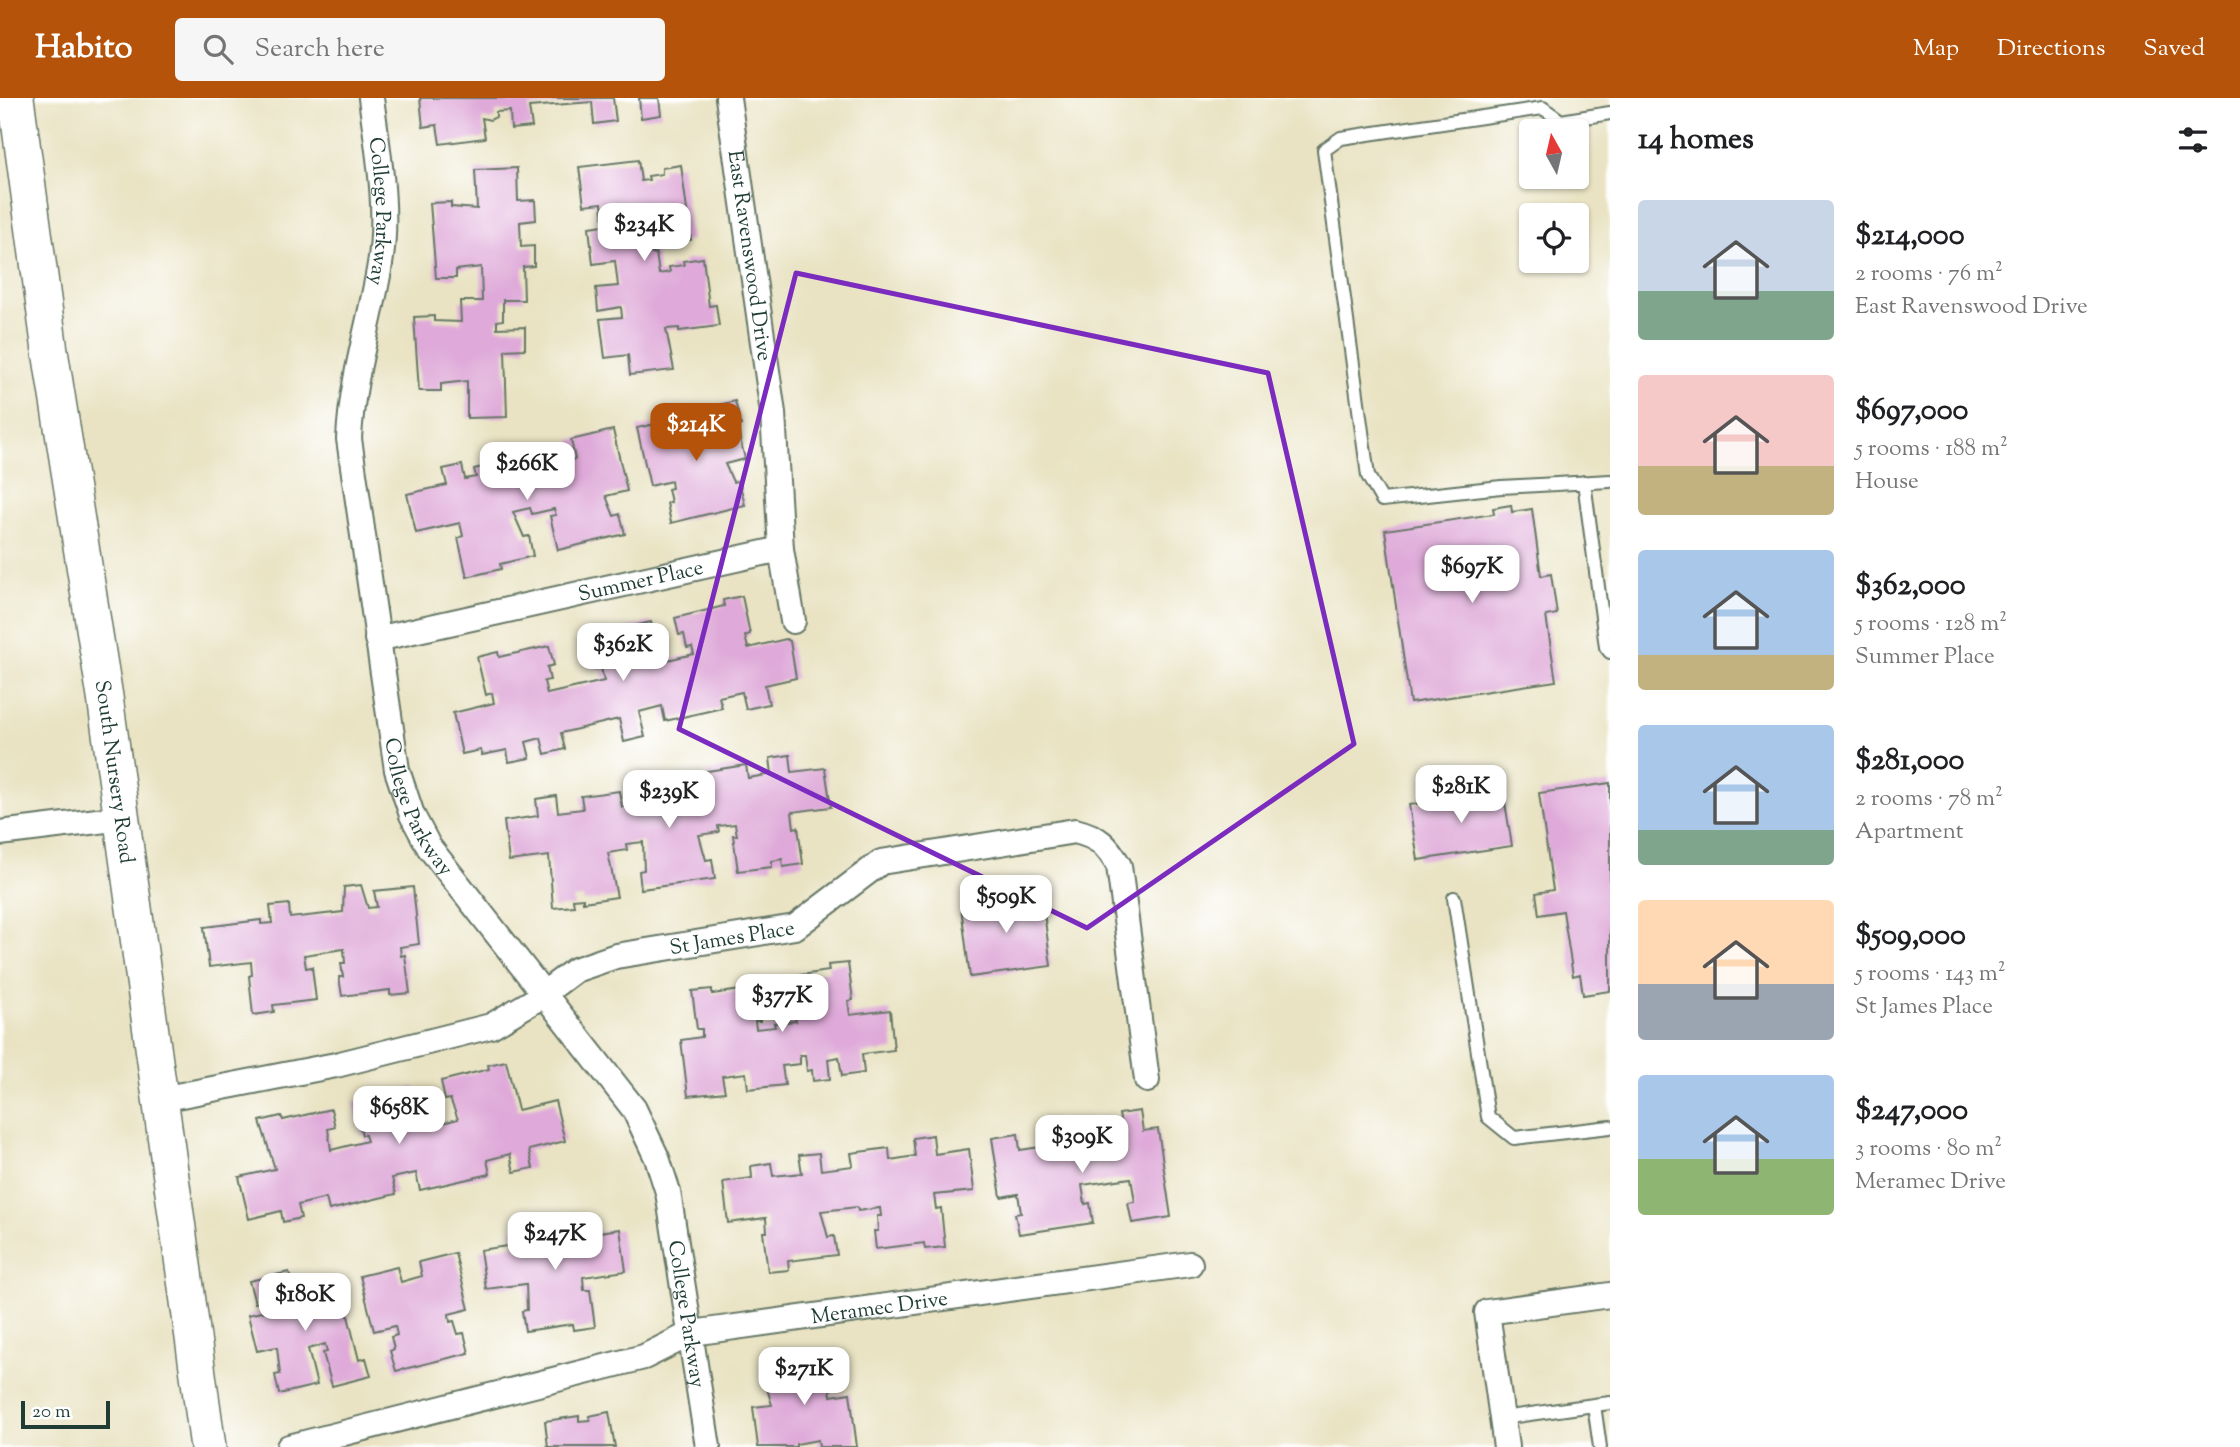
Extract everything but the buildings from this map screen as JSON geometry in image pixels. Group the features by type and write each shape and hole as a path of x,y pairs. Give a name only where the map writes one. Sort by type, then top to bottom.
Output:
{"street":[{"name":"South Nursery Road","path":"16,98 50,351 122,818 208,1447"},
{"name":"College Parkway","path":"371,98 382,211 380,262 351,394 349,439 397,770 412,815 429,847 634,1109 657,1158 668,1192 708,1447"},
{"name":"East Ravenswood Drive","path":"728,98 773,413 781,549 793,621"},
{"name":"Summer Place","path":"377,639 781,549"},
{"path":"0,833 122,818"},
{"name":"St James Place","path":"161,1098 336,1065 491,1026 575,970 616,956 795,927 881,862 1075,831 1093,836 1107,845 1119,866 1146,1080"},
{"name":"Meramec Drive","path":"289,1447 644,1357 692,1333 1190,1264"},
{"path":"1506,1447 1487,1312 1610,1295"}],"lane":[{"path":"1610,113 1561,121 1547,103 1340,138 1324,150 1368,476 1382,500 1610,481"},
{"path":"1584,482 1606,647 1610,652"},
{"path":"1454,898 1488,1117 1514,1138 1610,1127"},
{"path":"1502,1418 1610,1403"},
{"path":"1594,1405 1600,1447"}],"highlighted area":[{"path":"796,273 1268,373 1354,744 1087,928 679,729"}]}
